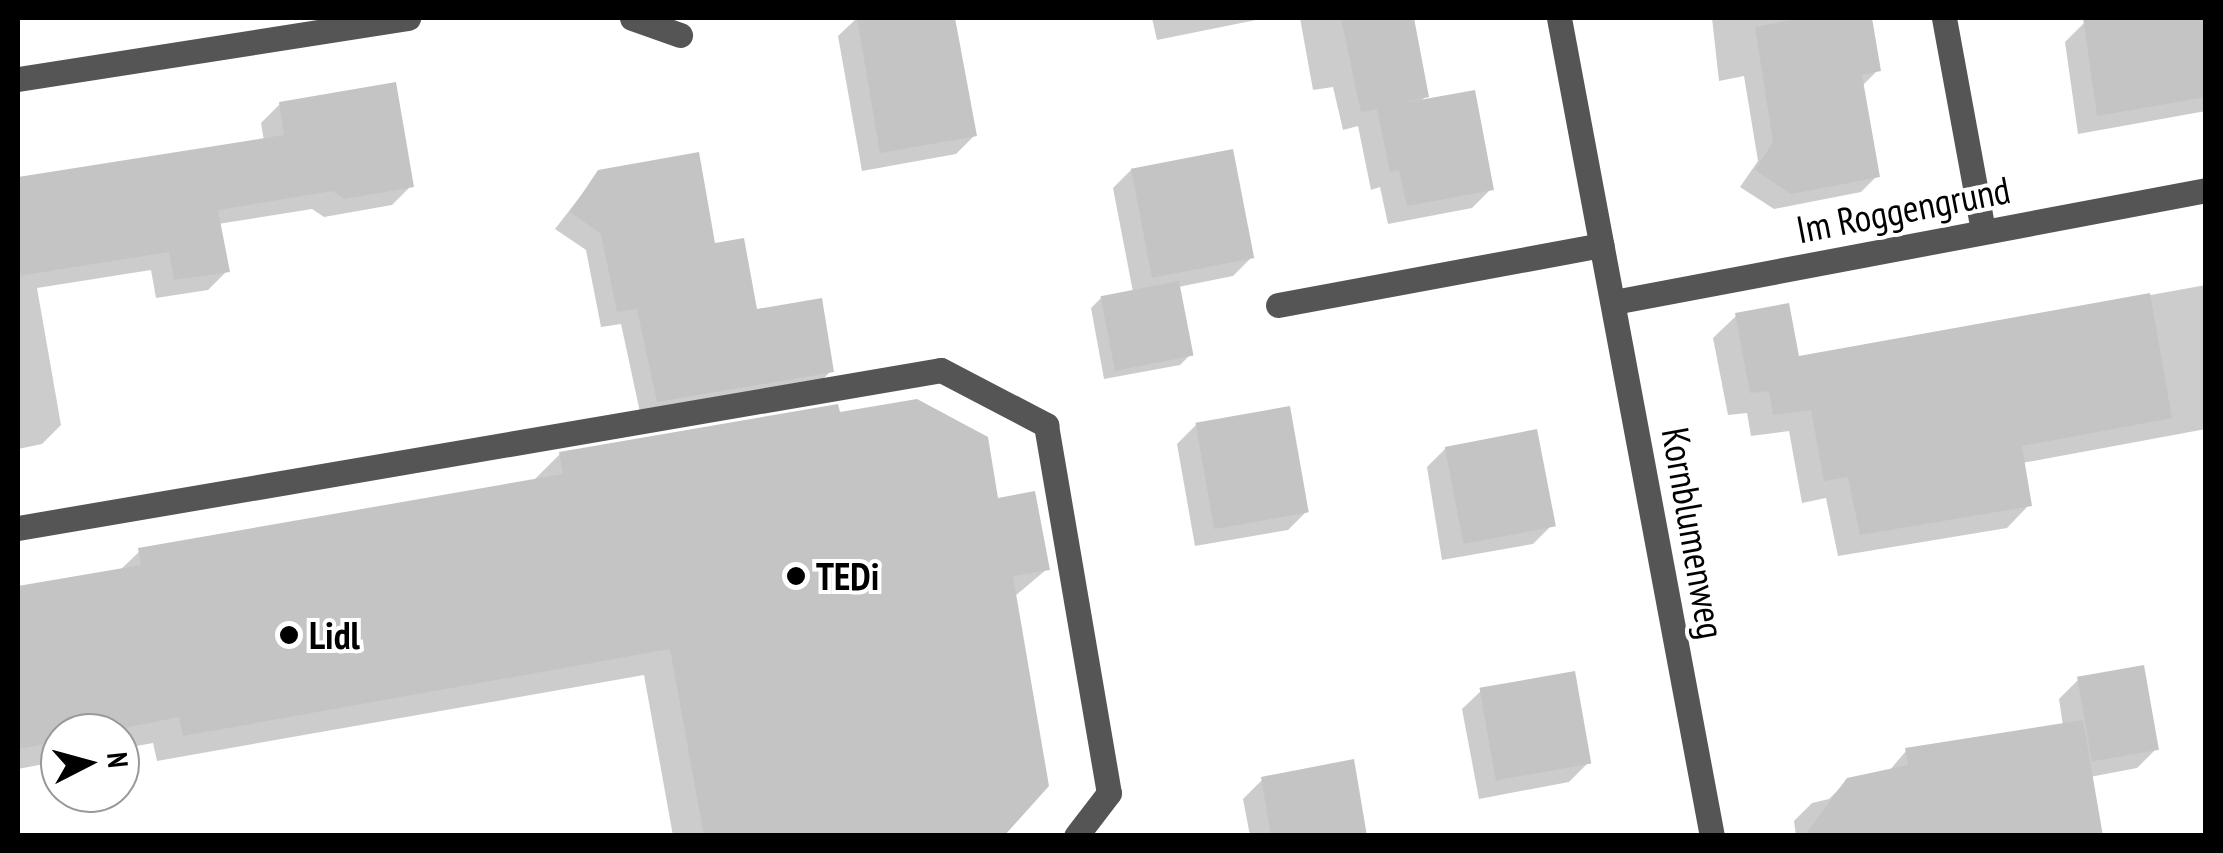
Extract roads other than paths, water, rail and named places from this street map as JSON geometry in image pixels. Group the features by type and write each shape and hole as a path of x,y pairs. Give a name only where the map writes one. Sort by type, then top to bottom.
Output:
{"street":[{"path":"18,79 408,18"},
{"path":"632,18 680,35"},
{"name":"Kornblumenweg","path":"1559,18 1712,836"},
{"path":"1944,18 1983,231"},
{"name":"Im Roggengrund","path":"1614,302 2206,190"},
{"path":"1278,305 1601,245"},
{"path":"18,528 941,370 1046,426 1108,794 1076,836"}],"place":[{"name":"TEDi","path":"796,576"},
{"name":"Lidl","path":"289,635"}]}
